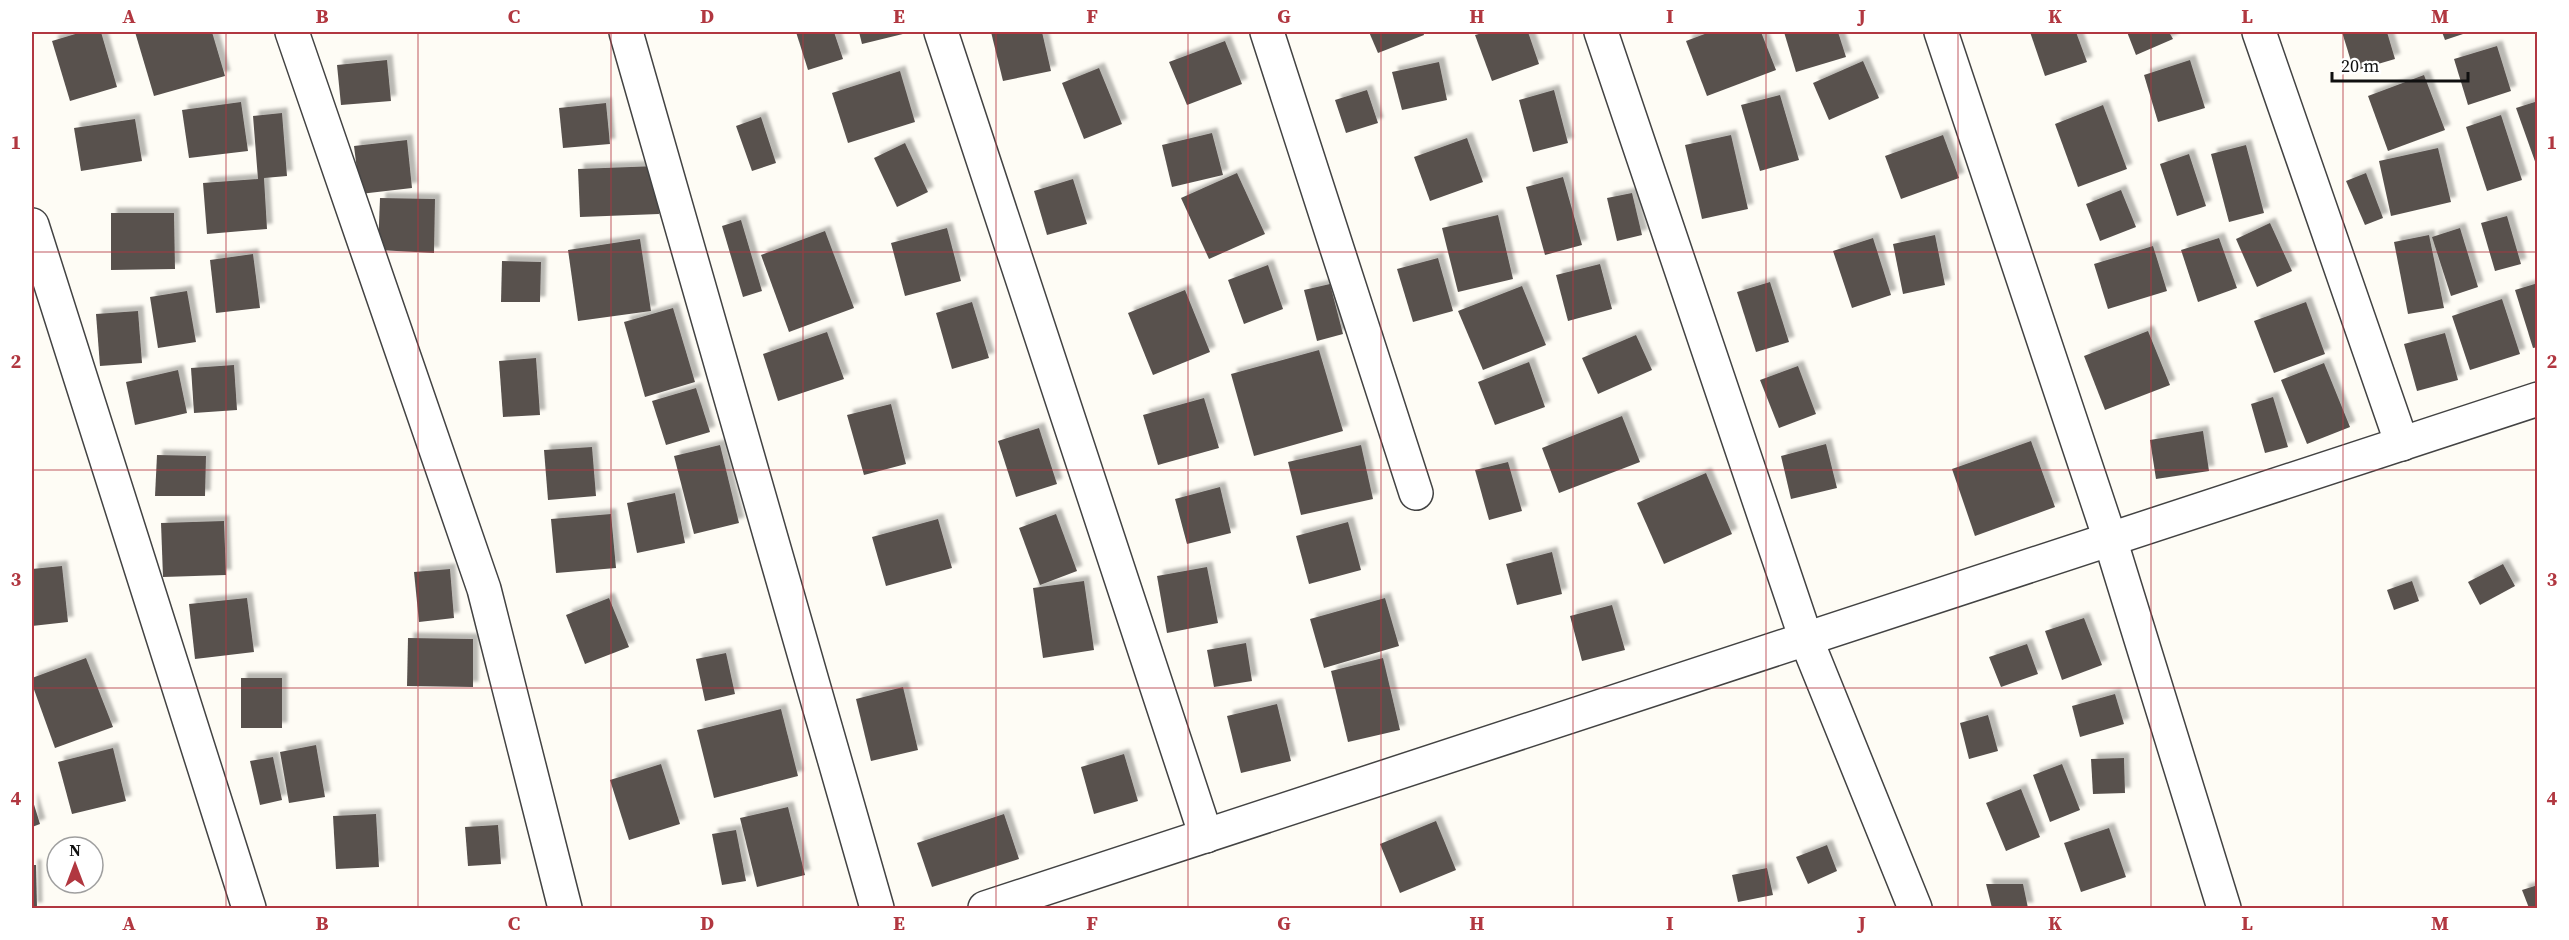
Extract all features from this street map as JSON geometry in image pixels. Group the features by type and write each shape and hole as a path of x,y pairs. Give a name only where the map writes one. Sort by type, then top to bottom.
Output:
{"street":[{"path":"292,32 484,589 565,909"},
{"path":"626,32 877,909"},
{"path":"941,32 1206,836"},
{"path":"1267,32 1416,493"},
{"path":"1601,32 1806,639 1915,909"},
{"path":"1941,32 2110,539 2224,909"},
{"path":"2259,32 2403,444"},
{"path":"32,225 249,909"},
{"path":"985,909 2538,399"}],"building":[{"path":"82,32 101,32 117,87 70,101 52,41"},
{"path":"135,32 212,32 225,76 154,96"},
{"path":"796,32 834,32 843,59 808,70"},
{"path":"859,32 911,32 862,44"},
{"path":"991,32 1042,32 1051,71 1003,81"},
{"path":"1369,32 1423,32 1424,35 1378,53"},
{"path":"1486,32 1528,32 1539,64 1492,81 1475,35"},
{"path":"1710,32 1761,32 1776,70 1707,96 1686,41"},
{"path":"1784,32 1838,32 1846,57 1796,72"},
{"path":"2030,32 2076,32 2087,62 2045,76"},
{"path":"2127,32 2169,32 2173,39 2136,55"},
{"path":"2342,32 2387,32 2395,59 2354,71"},
{"path":"2442,32 2469,32 2445,40"},
{"path":"1225,41 1242,84 1187,105 1169,62"},
{"path":"2497,46 2511,91 2468,105 2454,59"},
{"path":"387,60 391,101 341,105 337,65"},
{"path":"2190,60 2205,108 2158,122 2144,75"},
{"path":"1863,61 1879,98 1829,120 1813,83"},
{"path":"1439,62 1447,100 1402,110 1392,72"},
{"path":"1099,68 1122,124 1084,139 1062,83"},
{"path":"900,71 915,122 848,143 832,93"},
{"path":"2424,75 2445,130 2388,151 2368,96"},
{"path":"1367,90 1378,123 1346,133 1335,100"},
{"path":"1554,90 1568,143 1533,152 1519,100"},
{"path":"1780,95 1799,160 1760,171 1741,105"},
{"path":"2538,101 2538,167 2537,167 2516,108"},
{"path":"241,102 248,151 189,158 182,110"},
{"path":"606,103 610,144 563,148 559,108"},
{"path":"2103,105 2127,169 2078,187 2055,124"},
{"path":"282,113 287,176 264,178 267,229 207,234 203,183 258,179 253,116"},
{"path":"2501,115 2522,180 2487,191 2466,127"},
{"path":"761,117 776,163 752,171 736,126"},
{"path":"135,119 142,161 81,171 74,128"},
{"path":"1212,133 1223,175 1172,187 1162,145"},
{"path":"1731,135 1748,209 1702,219 1685,145"},
{"path":"1943,135 1959,178 1901,199 1885,156"},
{"path":"1467,138 1483,182 1430,201 1414,157"},
{"path":"407,140 412,188 360,194 354,146"},
{"path":"905,143 928,192 897,207 874,158"},
{"path":"2246,145 2264,213 2229,222 2211,154"},
{"path":"2438,148 2451,202 2391,216 2379,161"},
{"path":"2189,154 2206,206 2177,216 2160,164"},
{"path":"657,166 659,214 580,217 578,169"},
{"path":"1237,173 1265,234 1209,259 1181,198"},
{"path":"2366,173 2383,218 2365,225 2346,181"},
{"path":"1563,177 1582,245 1545,255 1526,187"},
{"path":"1073,179 1087,224 1047,235 1034,191"},
{"path":"2121,190 2136,227 2100,241 2086,204"},
{"path":"1632,193 1642,235 1617,241 1607,198"},
{"path":"380,198 435,199 434,253 378,250"},
{"path":"111,213 174,213 175,269 111,270"},
{"path":"1498,215 1513,279 1458,292 1442,228"},
{"path":"2507,216 2521,264 2495,271 2481,223"},
{"path":"741,220 762,291 743,297 722,226"},
{"path":"2270,223 2292,271 2257,287 2236,239"},
{"path":"947,228 961,281 905,296 891,243"},
{"path":"2460,228 2478,287 2451,296 2432,237"},
{"path":"825,231 854,308 789,332 761,255"},
{"path":"1935,235 1945,285 1903,294 1893,244"},
{"path":"2429,235 2444,308 2408,314 2394,242"},
{"path":"1873,238 1891,295 1852,308 1833,251"},
{"path":"2219,238 2237,288 2198,302 2181,250"},
{"path":"640,239 651,311 578,321 568,250"},
{"path":"2153,246 2167,291 2108,309 2094,264"},
{"path":"253,254 260,308 216,313 210,260"},
{"path":"1438,258 1453,311 1413,322 1397,269"},
{"path":"502,261 541,262 540,302 501,302"},
{"path":"1600,264 1612,309 1568,321 1556,275"},
{"path":"1268,265 1283,309 1244,324 1228,280"},
{"path":"1770,282 1789,342 1756,352 1737,292"},
{"path":"2538,283 2538,347 2533,348 2515,290"},
{"path":"1330,284 1343,334 1317,341 1304,290"},
{"path":"1522,286 1546,345 1483,370 1458,311"},
{"path":"1185,290 1210,352 1153,375 1128,313"},
{"path":"187,291 196,342 158,348 150,297"},
{"path":"2502,299 2520,354 2470,370 2452,316"},
{"path":"972,302 989,358 952,369 936,313"},
{"path":"2306,302 2325,354 2274,373 2254,321"},
{"path":"673,308 695,382 645,397 624,322"},
{"path":"138,311 142,363 100,366 96,314"},
{"path":"2148,331 2170,385 2105,410 2084,356"},
{"path":"827,332 844,379 778,401 763,354"},
{"path":"2445,333 2458,380 2417,391 2404,344"},
{"path":"1636,335 1652,370 1598,394 1582,358"},
{"path":"1319,350 1343,431 1254,456 1231,374"},
{"path":"536,358 540,415 503,417 499,361"},
{"path":"1529,362 1545,407 1495,425 1478,382"},
{"path":"2324,363 2350,427 2307,444 2281,380"},
{"path":"234,365 237,410 194,413 191,368"},
{"path":"1798,366 1816,414 1779,428 1760,380"},
{"path":"178,370 187,413 135,425 126,382"},
{"path":"696,388 710,432 666,445 652,401"},
{"path":"2273,397 2288,447 2265,453 2251,404"},
{"path":"1204,398 1219,448 1158,465 1143,415"},
{"path":"891,404 906,464 864,475 847,415"},
{"path":"1622,416 1640,462 1559,493 1542,448"},
{"path":"1039,428 1057,484 1016,497 998,441"},
{"path":"2203,431 2209,471 2156,479 2150,440"},
{"path":"2031,441 2055,507 1975,536 1952,469"},
{"path":"1826,444 1837,488 1791,499 1781,456"},
{"path":"720,445 739,523 694,534 674,456"},
{"path":"1361,445 1373,499 1301,515 1288,462"},
{"path":"592,447 596,496 548,500 544,450"},
{"path":"157,455 206,456 205,496 155,496"},
{"path":"1508,462 1522,511 1489,520 1475,470"},
{"path":"1706,473 1732,534 1664,564 1637,503"},
{"path":"1220,487 1231,533 1187,544 1175,499"},
{"path":"675,493 685,543 637,553 627,503"},
{"path":"611,514 616,568 556,573 551,519"},
{"path":"1056,514 1077,571 1040,585 1019,528"},
{"path":"938,519 952,568 886,586 872,537"},
{"path":"224,521 226,575 163,577 161,523"},
{"path":"1348,522 1361,570 1309,584 1296,536"},
{"path":"1552,552 1562,594 1517,605 1506,564"},
{"path":"2503,564 2515,586 2480,605 2468,582"},
{"path":"62,566 68,622 32,626 32,569"},
{"path":"1207,567 1218,623 1167,633 1157,576"},
{"path":"450,569 454,618 419,622 414,572"},
{"path":"1084,581 1094,650 1043,658 1033,588"},
{"path":"2412,581 2419,601 2394,610 2387,590"},
{"path":"247,598 254,652 195,659 189,604"},
{"path":"609,598 629,647 585,664 566,615"},
{"path":"1385,598 1399,646 1324,668 1310,619"},
{"path":"1612,605 1625,650 1582,661 1570,616"},
{"path":"2084,618 2102,665 2062,680 2045,631"},
{"path":"408,638 473,639 473,687 407,686"},
{"path":"1246,643 1252,681 1214,687 1207,650"},
{"path":"2027,644 2038,674 2001,687 1989,657"},
{"path":"726,653 735,694 705,701 696,659"},
{"path":"86,658 113,727 55,748 32,684 32,678"},
{"path":"1383,658 1400,730 1348,742 1331,671"},
{"path":"241,678 282,678 282,728 241,728"},
{"path":"903,687 918,750 871,761 856,699"},
{"path":"2115,694 2124,724 2080,737 2072,706"},
{"path":"1277,704 1291,761 1241,773 1227,716"},
{"path":"781,709 798,776 714,798 697,730"},
{"path":"1988,715 1998,751 1969,759 1960,723"},
{"path":"316,745 325,797 289,803 280,752"},
{"path":"113,748 126,801 72,814 58,762"},
{"path":"1124,754 1138,801 1094,814 1081,767"},
{"path":"273,757 282,800 260,805 250,761"},
{"path":"2124,758 2125,793 2093,794 2091,759"},
{"path":"661,764 680,824 629,840 610,780"},
{"path":"2062,764 2080,810 2050,822 2033,775"},
{"path":"2021,789 2040,837 2006,851 1986,803"},
{"path":"32,798 40,824 32,827"},
{"path":"788,807 805,875 757,887 740,818"},
{"path":"376,814 379,867 336,869 333,816"},
{"path":"1004,814 1019,859 932,887 917,843"},
{"path":"1436,821 1456,870 1400,893 1380,844"},
{"path":"498,825 501,864 468,866 465,827"},
{"path":"2109,828 2126,877 2081,892 2064,843"},
{"path":"736,830 746,881 722,885 712,834"},
{"path":"1827,845 1837,871 1808,884 1796,857"},
{"path":"32,865 36,865 37,908 32,908"},
{"path":"1767,868 1773,895 1738,902 1732,875"},
{"path":"1986,884 2023,884 2028,908 1992,908"},
{"path":"2538,885 2538,908 2529,908 2522,890"}]}
